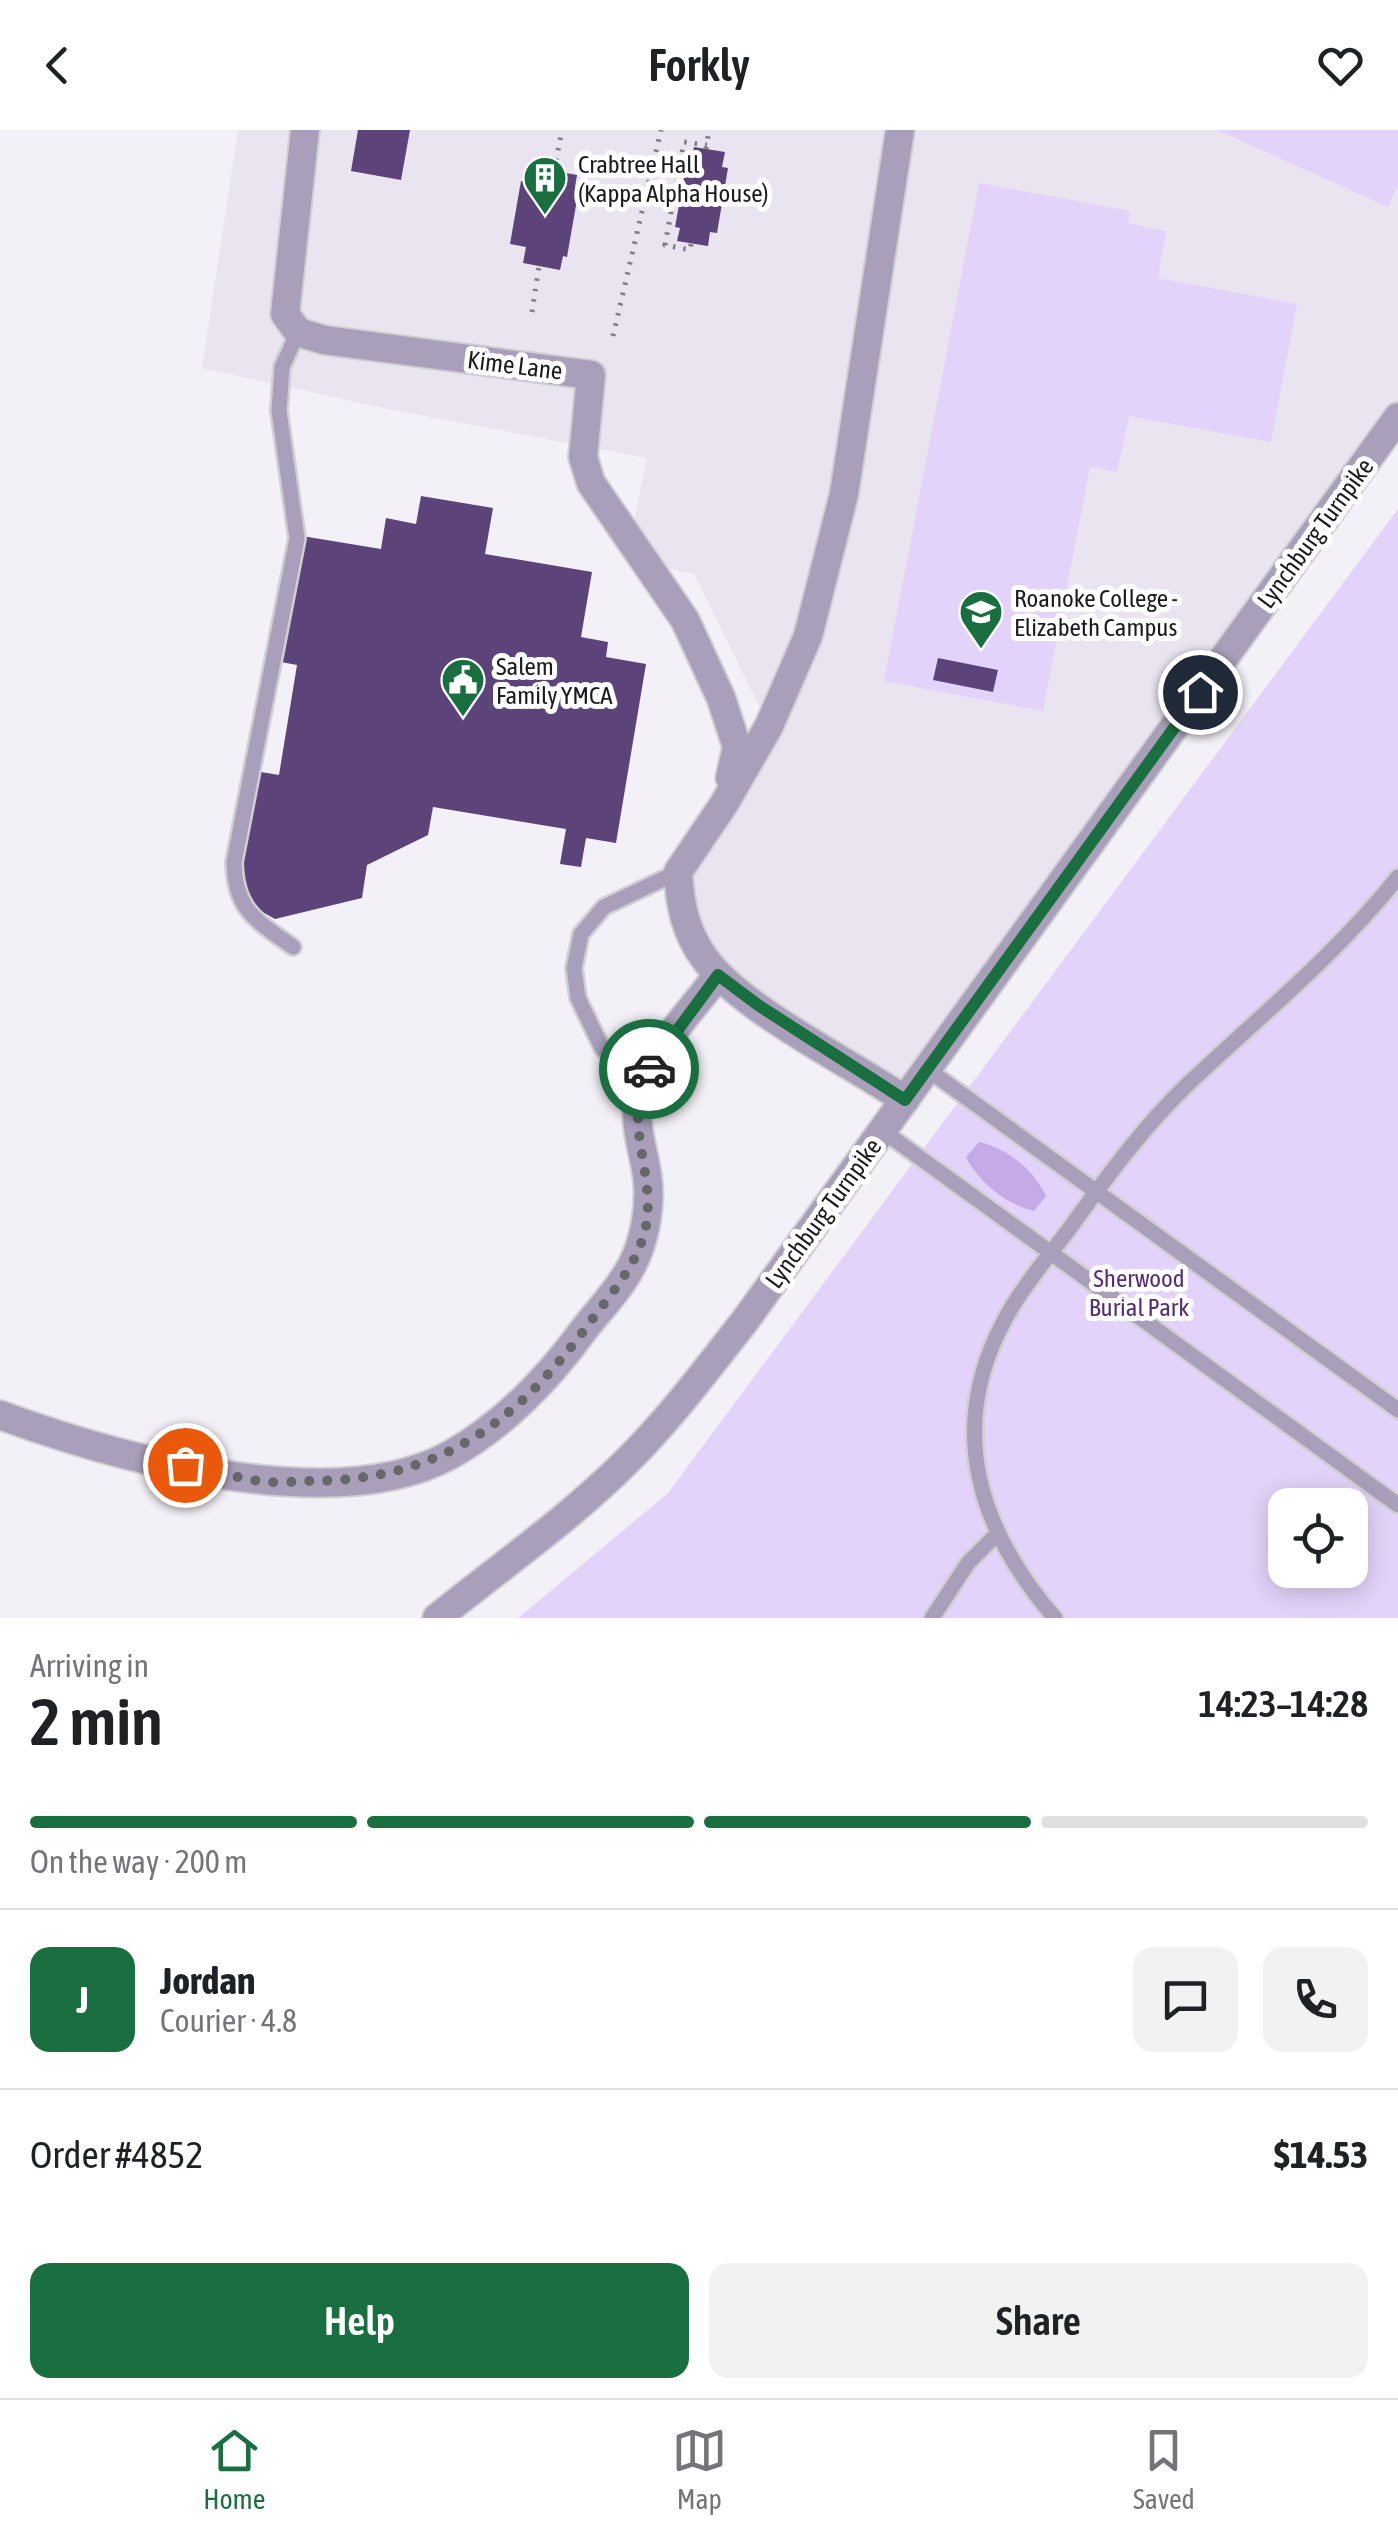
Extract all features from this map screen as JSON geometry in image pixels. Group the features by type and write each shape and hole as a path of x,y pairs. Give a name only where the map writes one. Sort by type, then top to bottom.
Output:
{"street":[{"path":"298,332 285,314 305,130"},
{"name":"Kime Lane","path":"678,872 724,804 769,726 808,636 826,576 844,494 900,130"},
{"name":"Kime Lane","path":"298,332 324,340 590,375 584,457 591,483 685,620 721,698 737,747 724,804"},
{"name":"Lynchburg Turnpike","path":"437,1618 590,1494 676,1409 928,1069 1398,417"},
{"path":"678,872 686,925 718,975 905,1100"},
{"path":"0,1414 69,1440 262,1482 357,1481 412,1469 450,1455 552,1373 632,1266 646,1226 648,1185 638,1133 638,1102 646,1073 718,975"}],"lane":[{"path":"293,946 249,915 234,885 234,862 297,538 279,411 282,368 298,332"},
{"path":"646,1073 622,1067 602,1048 578,998 574,968 581,934 604,907 678,872"},
{"path":"1055,1618 1033,1592 998,1533 982,1496 974,1462 973,1425 979,1385 1006,1316 1128,1148 1186,1087 1309,975 1368,915 1398,877"},
{"path":"928,1069 1398,1410"},
{"path":"882,1131 1398,1505"},
{"path":"932,1618 958,1577 998,1533"}],"path":[{"path":"554,171 562,130"},
{"path":"613,336 661,130"},
{"path":"691,244 690,250 665,246 678,194 684,142 706,147 708,130"},
{"path":"648,188 678,194"},
{"path":"532,312 539,266"}],"shaded area":[{"name":"Roanoke College - Elizabeth Campus","path":"238,130 1398,130 1398,417 905,1100 718,975 678,872 769,726 694,574 626,559 647,458 383,408 202,368"},
{"path":"979,1142 1009,1155 1034,1177 1046,1196 1034,1211 1004,1198 978,1175 966,1157"}],"green space":[{"path":"1217,130 1398,130 1398,184 1388,207"},
{"path":"979,183 1130,211 1128,223 1166,231 1158,278 1297,304 1271,442 1129,416 1117,472 1090,467 1043,711 884,681"},
{"name":"Sherwood Burial Park","path":"1398,509 1398,1618 518,1618 668,1493"}],"building":[{"path":"358,130 410,130 401,180 351,171"},
{"path":"694,147 725,152 722,167 728,168 717,233 710,232 708,246 677,241 680,228 675,227 687,161 691,162"},
{"name":"Crabtree Hall (Kappa Alpha House)","path":"539,168 577,175 575,187 579,188 567,257 563,256 560,270 523,263 526,247 510,244 521,181 536,184"},
{"name":"Salem Family YMCA","path":"421,496 493,508 485,554 592,572 581,637 608,642 606,657 646,664 616,843 586,838 581,867 560,864 566,829 433,807 428,835 367,865 362,898 275,919 252,906 237,878 255,771 279,775 297,665 281,662 302,536 381,549 386,518 416,524"},
{"path":"938,658 998,670 993,692 933,680"}],"way so far":[{"path":"185,1465 262,1482 357,1481 412,1469 450,1455 552,1373 632,1266 646,1226 648,1185 638,1133 638,1102 649,1069"}],"place":[{"name":"Crabtree Hall (Kappa Alpha House)","path":"545,216"},
{"name":"Roanoke College - Elizabeth Campus","path":"981,650"},
{"name":"Salem Family YMCA","path":"463,718"}],"route":[{"path":"649,1069 718,975 905,1100 1200,692"}]}
